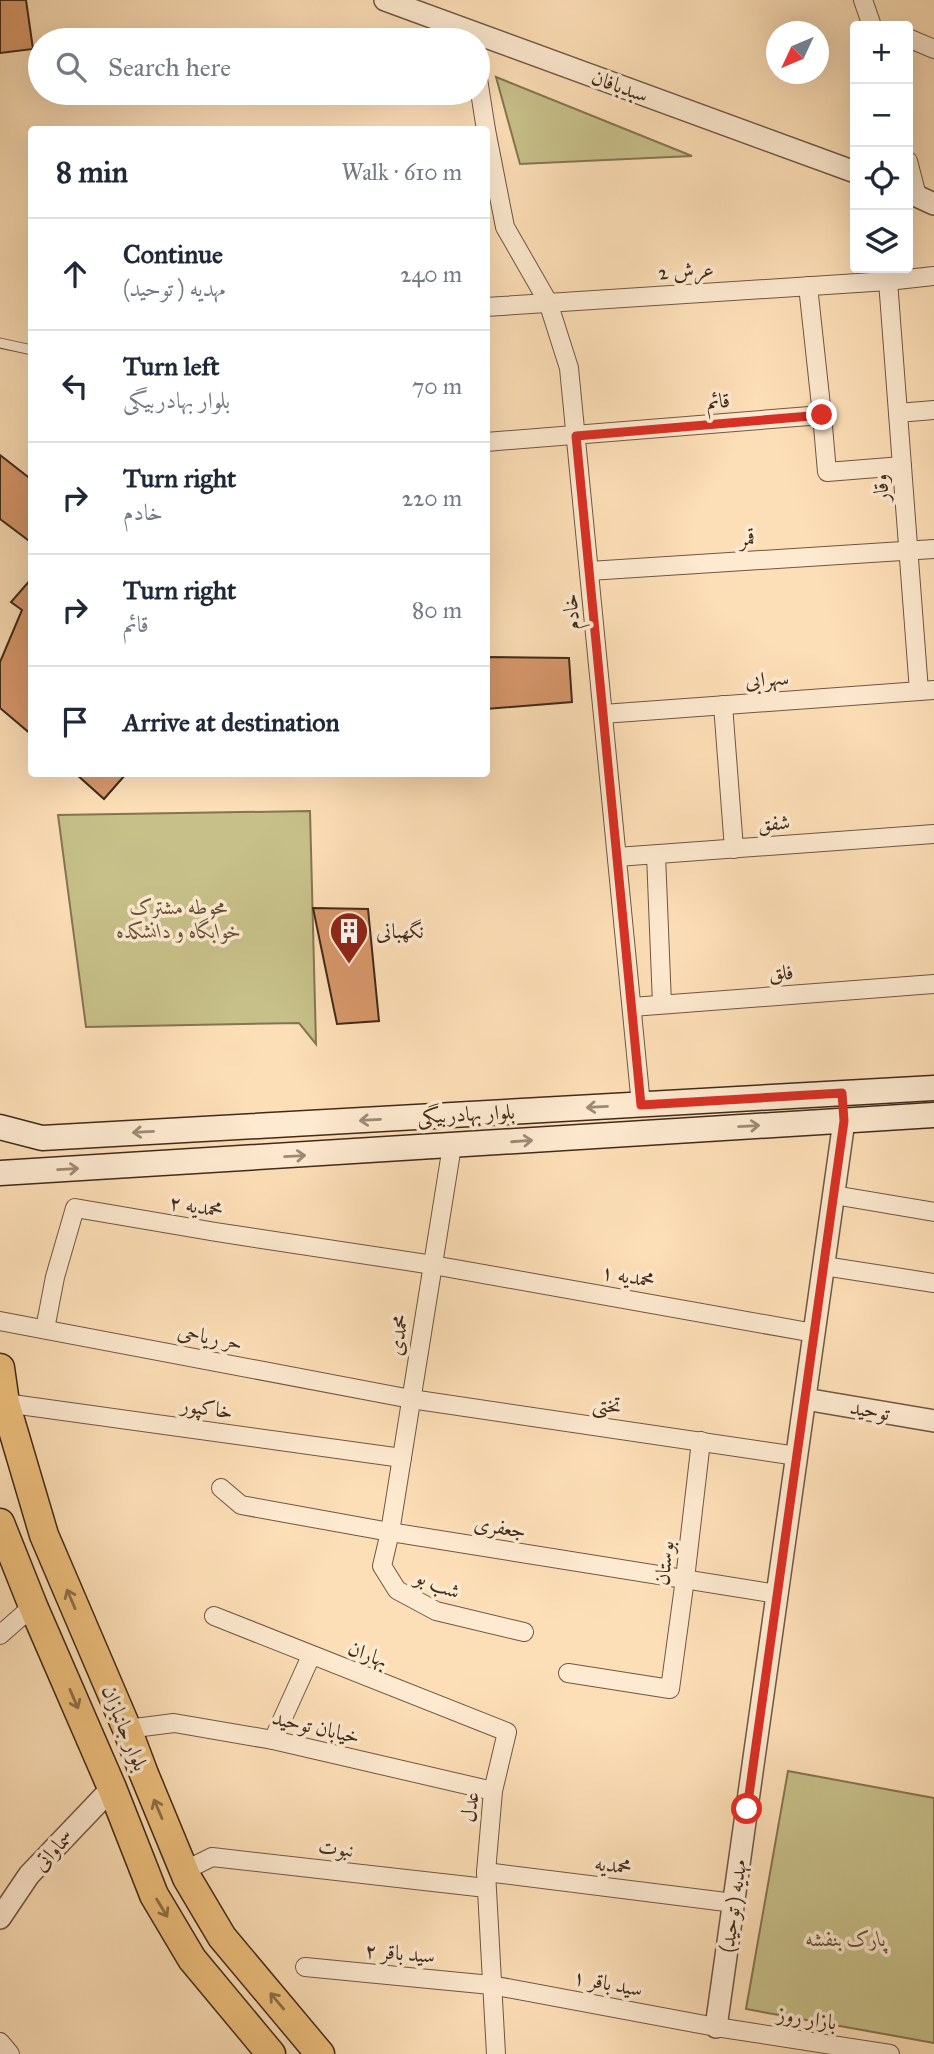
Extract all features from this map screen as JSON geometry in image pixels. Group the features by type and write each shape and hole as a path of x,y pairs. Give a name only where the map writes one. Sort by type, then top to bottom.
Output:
{"main road":[{"name":"بلوار بهادربیگی","path":"0,1127 42,1138 934,1088"},
{"path":"842,1093 844,1121"},
{"name":"بلوار بهادربیگی","path":"0,1173 934,1115"},
{"name":"بلوار جانبازان","path":"0,1368 5,1403 44,1535 184,1871 222,1937 320,2054"},
{"name":"بلوار جانبازان","path":"0,1523 112,1788 154,1895 192,1959 271,2054"}],"street":[{"name":"سبدبافان","path":"385,0 451,28"},
{"path":"863,0 872,21"},
{"path":"913,40 934,49"},
{"name":"سبدبافان","path":"490,43 850,170"},
{"name":"خادم","path":"482,105 485,126"},
{"name":"خادم","path":"490,150 505,227 548,302 569,369 641,1105"},
{"path":"913,176 920,198"},
{"name":"عرش 2","path":"490,307 934,276"},
{"name":"وقار","path":"888,281 908,550 927,690"},
{"path":"808,286 827,472 902,466"},
{"path":"898,413 934,410"},
{"name":"قائم","path":"490,442 822,415"},
{"name":"قمر","path":"589,571 934,548"},
{"name":"سهرابی","path":"603,713 927,690"},
{"path":"723,705 734,849"},
{"name":"شفق","path":"617,857 934,834"},
{"path":"656,855 662,1004"},
{"name":"فلق","path":"632,1007 934,984"},
{"name":"مهدیه ( توحید)","path":"716,2027 844,1121"},
{"name":"محمدی","path":"390,1532 452,1146"},
{"path":"834,1195 934,1212"},
{"name":"محمدیه ۲","path":"45,1329 55,1278 75,1208 433,1265"},
{"name":"محمدیه ۱","path":"433,1265 814,1333"},
{"path":"824,1266 934,1283"},
{"name":"حر ریاحی","path":"0,1321 411,1399"},
{"name":"تختی","path":"411,1399 797,1456"},
{"name":"توحید","path":"805,1399 934,1421"},
{"name":"خاکپور","path":"5,1403 402,1458"},
{"name":"بوستان","path":"568,1674 670,1689 701,1441"},
{"name":"جعفری","path":"221,1488 242,1505 390,1532 778,1594"},
{"name":"شب بو","path":"390,1532 382,1566 397,1590 436,1611 524,1632"},
{"path":"0,1634 33,1606"},
{"name":"بهاران","path":"214,1616 507,1732"},
{"path":"273,1740 310,1656"},
{"name":"خیابان توحید","path":"127,1729 174,1724 273,1740 494,1791"},
{"name":"عدل","path":"496,2054 486,1880 494,1791 507,1732"},
{"name":"سماواتی","path":"0,1918 29,1875 112,1788"},
{"name":"نبوت","path":"184,1871 212,1857 486,1880"},
{"name":"محمدیه","path":"486,1880 734,1903"},
{"name":"سید باقر ۲","path":"305,1967 491,1985"},
{"name":"سید باقر ۱","path":"491,1985 716,2027"},
{"name":"بازار روز","path":"716,2027 796,2047 890,2054"},
{"path":"0,2042 10,2054"}],"lane":[{"path":"0,343 28,349"}],"green space":[{"path":"496,77 692,156 520,164"},
{"name":"محوطه مشترک خوابگاه و دانشکده","path":"310,811 316,1044 299,1023 86,1027 58,815"},
{"name":"پارک بنفشه","path":"788,1771 934,1798 934,2043 746,2009"}],"building":[{"path":"0,0 26,0 30,28 28,50 0,53"},
{"path":"0,455 28,477 28,540 0,519"},
{"path":"28,583 28,732 0,708 0,662 22,610 11,602"},
{"path":"490,657 569,658 572,702 490,709"},
{"path":"79,777 123,777 104,799"},
{"name":"نگهبانی","path":"313,908 368,909 379,1021 337,1024"}],"place":[{"name":"نگهبانی","path":"349,965"}],"route":[{"path":"747,1809 844,1121 842,1093 641,1105 576,436 822,415"}]}
